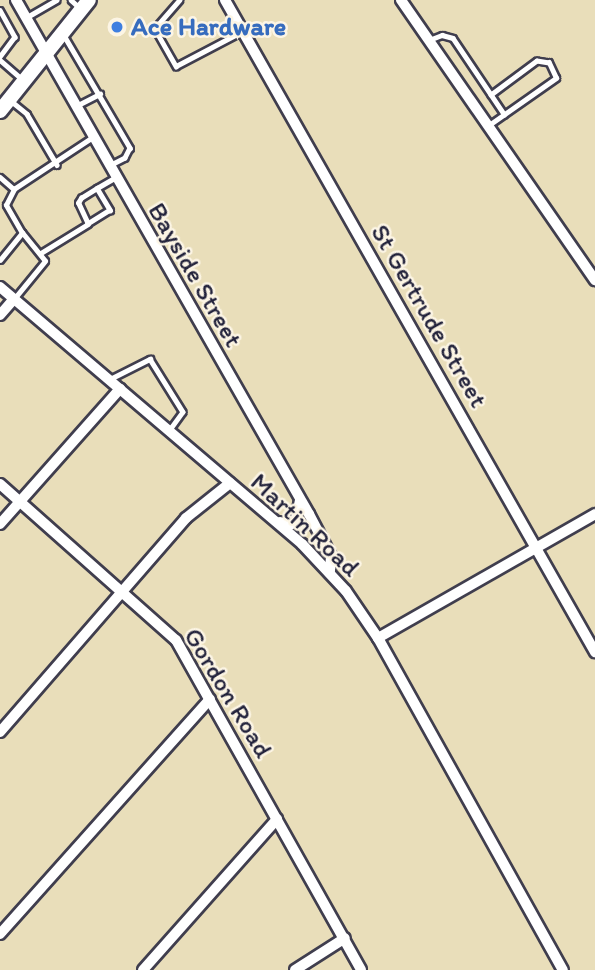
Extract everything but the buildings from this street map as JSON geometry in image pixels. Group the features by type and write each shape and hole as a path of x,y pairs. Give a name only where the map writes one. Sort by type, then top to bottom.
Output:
{"main road":[{"path":"4,105 62,34 80,3"}],"street":[{"name":"Bayside Street","path":"16,0 331,556 330,572"},
{"name":"St Gertrude Street","path":"225,0 595,652"},
{"path":"404,1 595,281"},
{"name":"Martin Road","path":"0,287 330,572 378,638 563,970"},
{"path":"0,315 14,299"},
{"path":"0,524 120,389"},
{"name":"Gordon Road","path":"0,484 176,640 361,970"},
{"path":"0,732 124,593 186,517 230,484"},
{"path":"262,511 290,525 298,517 300,501"},
{"path":"378,638 595,514"},
{"path":"0,934 210,699"},
{"path":"143,970 277,819"},
{"path":"295,970 345,938"}],"lane":[{"path":"26,17 55,0"},
{"path":"180,0 155,30 176,66 243,31"},
{"path":"0,9 15,37 0,59 24,81"},
{"path":"62,34 130,148 125,158 109,166"},
{"path":"429,40 442,35 453,38 504,114"},
{"path":"488,126 556,78 549,63 537,61 491,95"},
{"path":"76,106 100,94"},
{"path":"4,105 27,114 57,165"},
{"path":"14,299 44,263 41,253 22,233 3,205 14,190 57,165 93,137"},
{"path":"0,177 14,190"},
{"path":"88,224 78,203 116,177"},
{"path":"41,253 110,210 97,188"},
{"path":"0,260 22,233"},
{"path":"109,379 150,359 183,412 169,431"}],"place":[{"name":"Ace Hardware","path":"117,27"}]}
